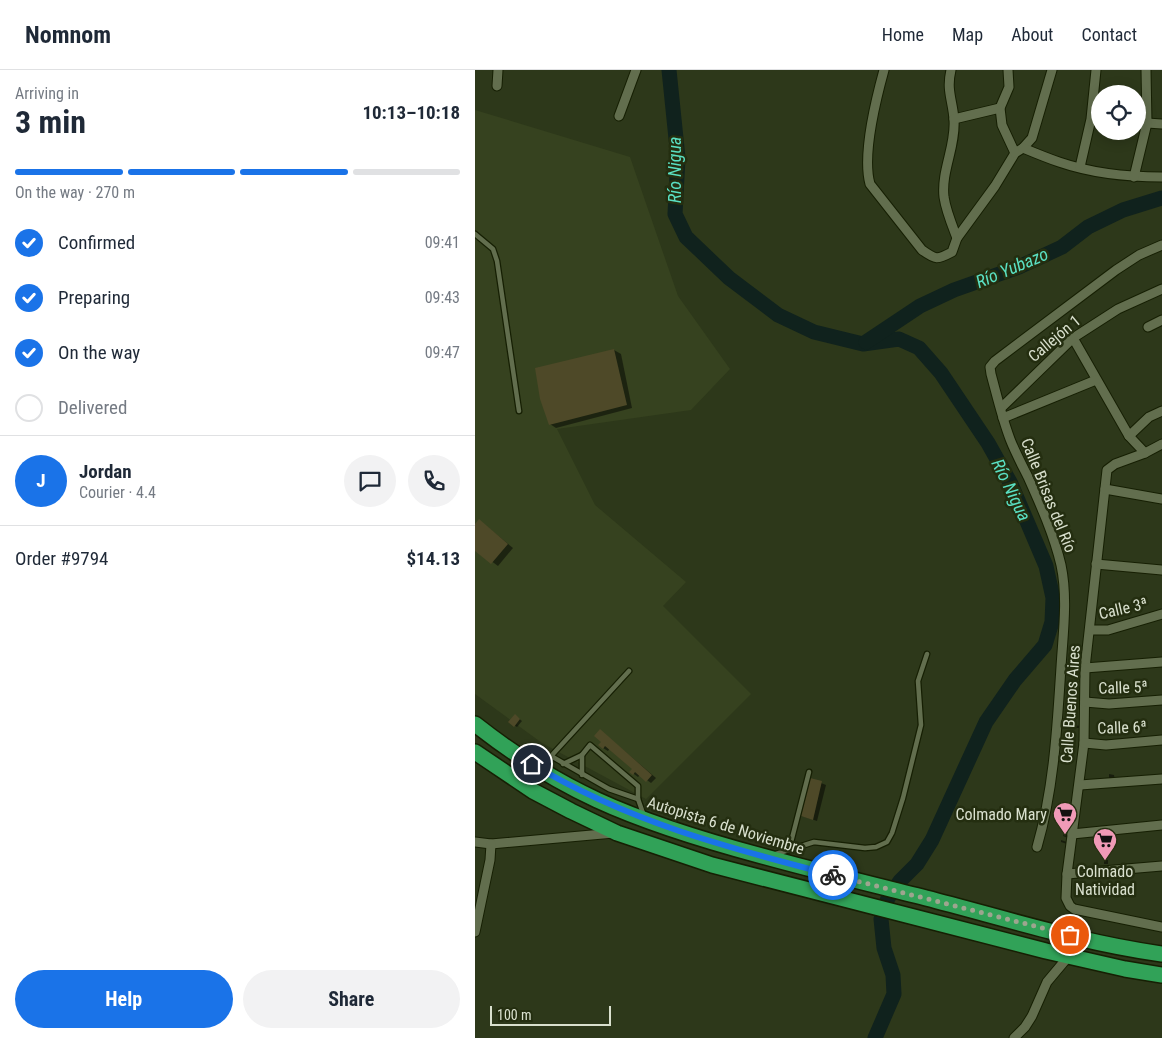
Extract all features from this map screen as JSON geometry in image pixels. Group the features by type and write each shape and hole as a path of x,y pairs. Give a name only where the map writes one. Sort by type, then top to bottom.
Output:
{"highway":[{"name":"Autopista 6 de Noviembre","path":"475,724 540,769 597,800 695,836 768,858 1054,931 1162,954"},
{"path":"475,752 533,791 571,812 617,833 712,865 1046,951 1125,970 1162,975"},
{"path":"1144,951 1162,949"}],"street":[{"path":"497,86 498,70"},
{"path":"619,116 636,70"},
{"path":"884,70 878,91 867,160 867,174 870,184 922,250 933,258 941,258 953,252 957,238 1019,151 1032,138 1052,70"},
{"path":"951,70 949,98 954,119 954,142 946,174 944,196 948,215 957,238"},
{"path":"1008,70 1009,88 1000,108 1002,126 1019,151 1080,168 1134,177 1162,177"},
{"path":"1080,168 1091,119 1096,70"},
{"path":"1134,177 1147,123 1146,70"},
{"path":"954,119 1000,108"},
{"path":"1147,123 1162,124"},
{"name":"Calle Brisas del Río","path":"1037,846 1051,788 1057,730 1064,595 1061,567 1052,536 1011,440 1003,418 990,367 995,361 1116,270 1139,255 1162,245"},
{"name":"Callejón 1","path":"1001,408 1073,338 1118,309 1162,289"},
{"path":"1148,327 1162,320"},
{"path":"1073,338 1129,436 1145,453"},
{"path":"1003,418 1096,380"},
{"path":"1129,436 1149,417 1162,411"},
{"name":"Calle Buenos Aires","path":"1162,444 1145,453 1115,464 1107,470 1085,668 1084,743 1080,785 1067,874 1066,898 1074,909 1162,927"},
{"path":"1105,489 1162,499"},
{"path":"1096,564 1162,570"},
{"name":"Calle 3ª","path":"1090,630 1107,630 1162,614"},
{"path":"1085,668 1162,662"},
{"name":"Calle 5ª","path":"1085,702 1109,704 1162,700"},
{"name":"Calle 6ª","path":"1084,743 1106,745 1162,740"},
{"path":"1080,785 1162,779"},
{"path":"1072,834 1162,825"},
{"path":"475,842 491,844 617,833"},
{"path":"475,932 490,860 491,844"},
{"path":"1067,874 1162,866"},
{"path":"1014,1038 1025,1027 1032,1016 1047,982 1068,956"}],"lane":[{"path":"475,234 493,249 497,261 519,411"},
{"path":"768,858 814,842 865,848 876,847 887,842 892,833 903,798 921,725 918,682 927,654"},
{"path":"540,769 629,671"},
{"path":"563,764 582,755 590,744 638,786 638,799 645,819"},
{"path":"582,755 583,775"},
{"path":"551,756 609,790 638,799"},
{"path":"789,850 809,772"}],"shaded area":[{"path":"475,110 630,157 678,296 730,369 691,410 557,429 595,505 686,582 663,606 751,694 646,799 542,743 475,694"}],"building":[{"path":"614,349 627,405 549,425 540,399 535,368"},
{"path":"479,519 508,544 491,564 475,551 475,524"},
{"path":"515,714 520,719 514,727 508,722"},
{"path":"600,729 652,775 646,782 635,772 633,775 629,772 632,769 605,746 603,749 598,745 601,742 594,736"},
{"path":"810,778 822,781 813,820 801,816"}],"waterway":[{"name":"Río Nigua","path":"669,70 678,158 675,214 686,237 729,278 778,315 814,332 863,344 899,339 919,348 941,373 988,443 1011,484 1046,566 1053,598 1052,622 1045,645 1015,680 986,722 932,840 917,864 900,881 888,898 881,919 884,948 893,975 894,994 875,1038"},
{"name":"Río Yubazo","path":"866,342 920,306 954,290 1019,267 1062,247 1088,227 1123,210 1162,198"}],"way so far":[{"path":"833,875 1070,935"}],"place":[{"name":"Colmado Mary","path":"1065,835"},
{"name":"Colmado Natividad","path":"1105,861"}],"route":[{"path":"532,764 563,783 618,809 728,847 833,875"}]}
